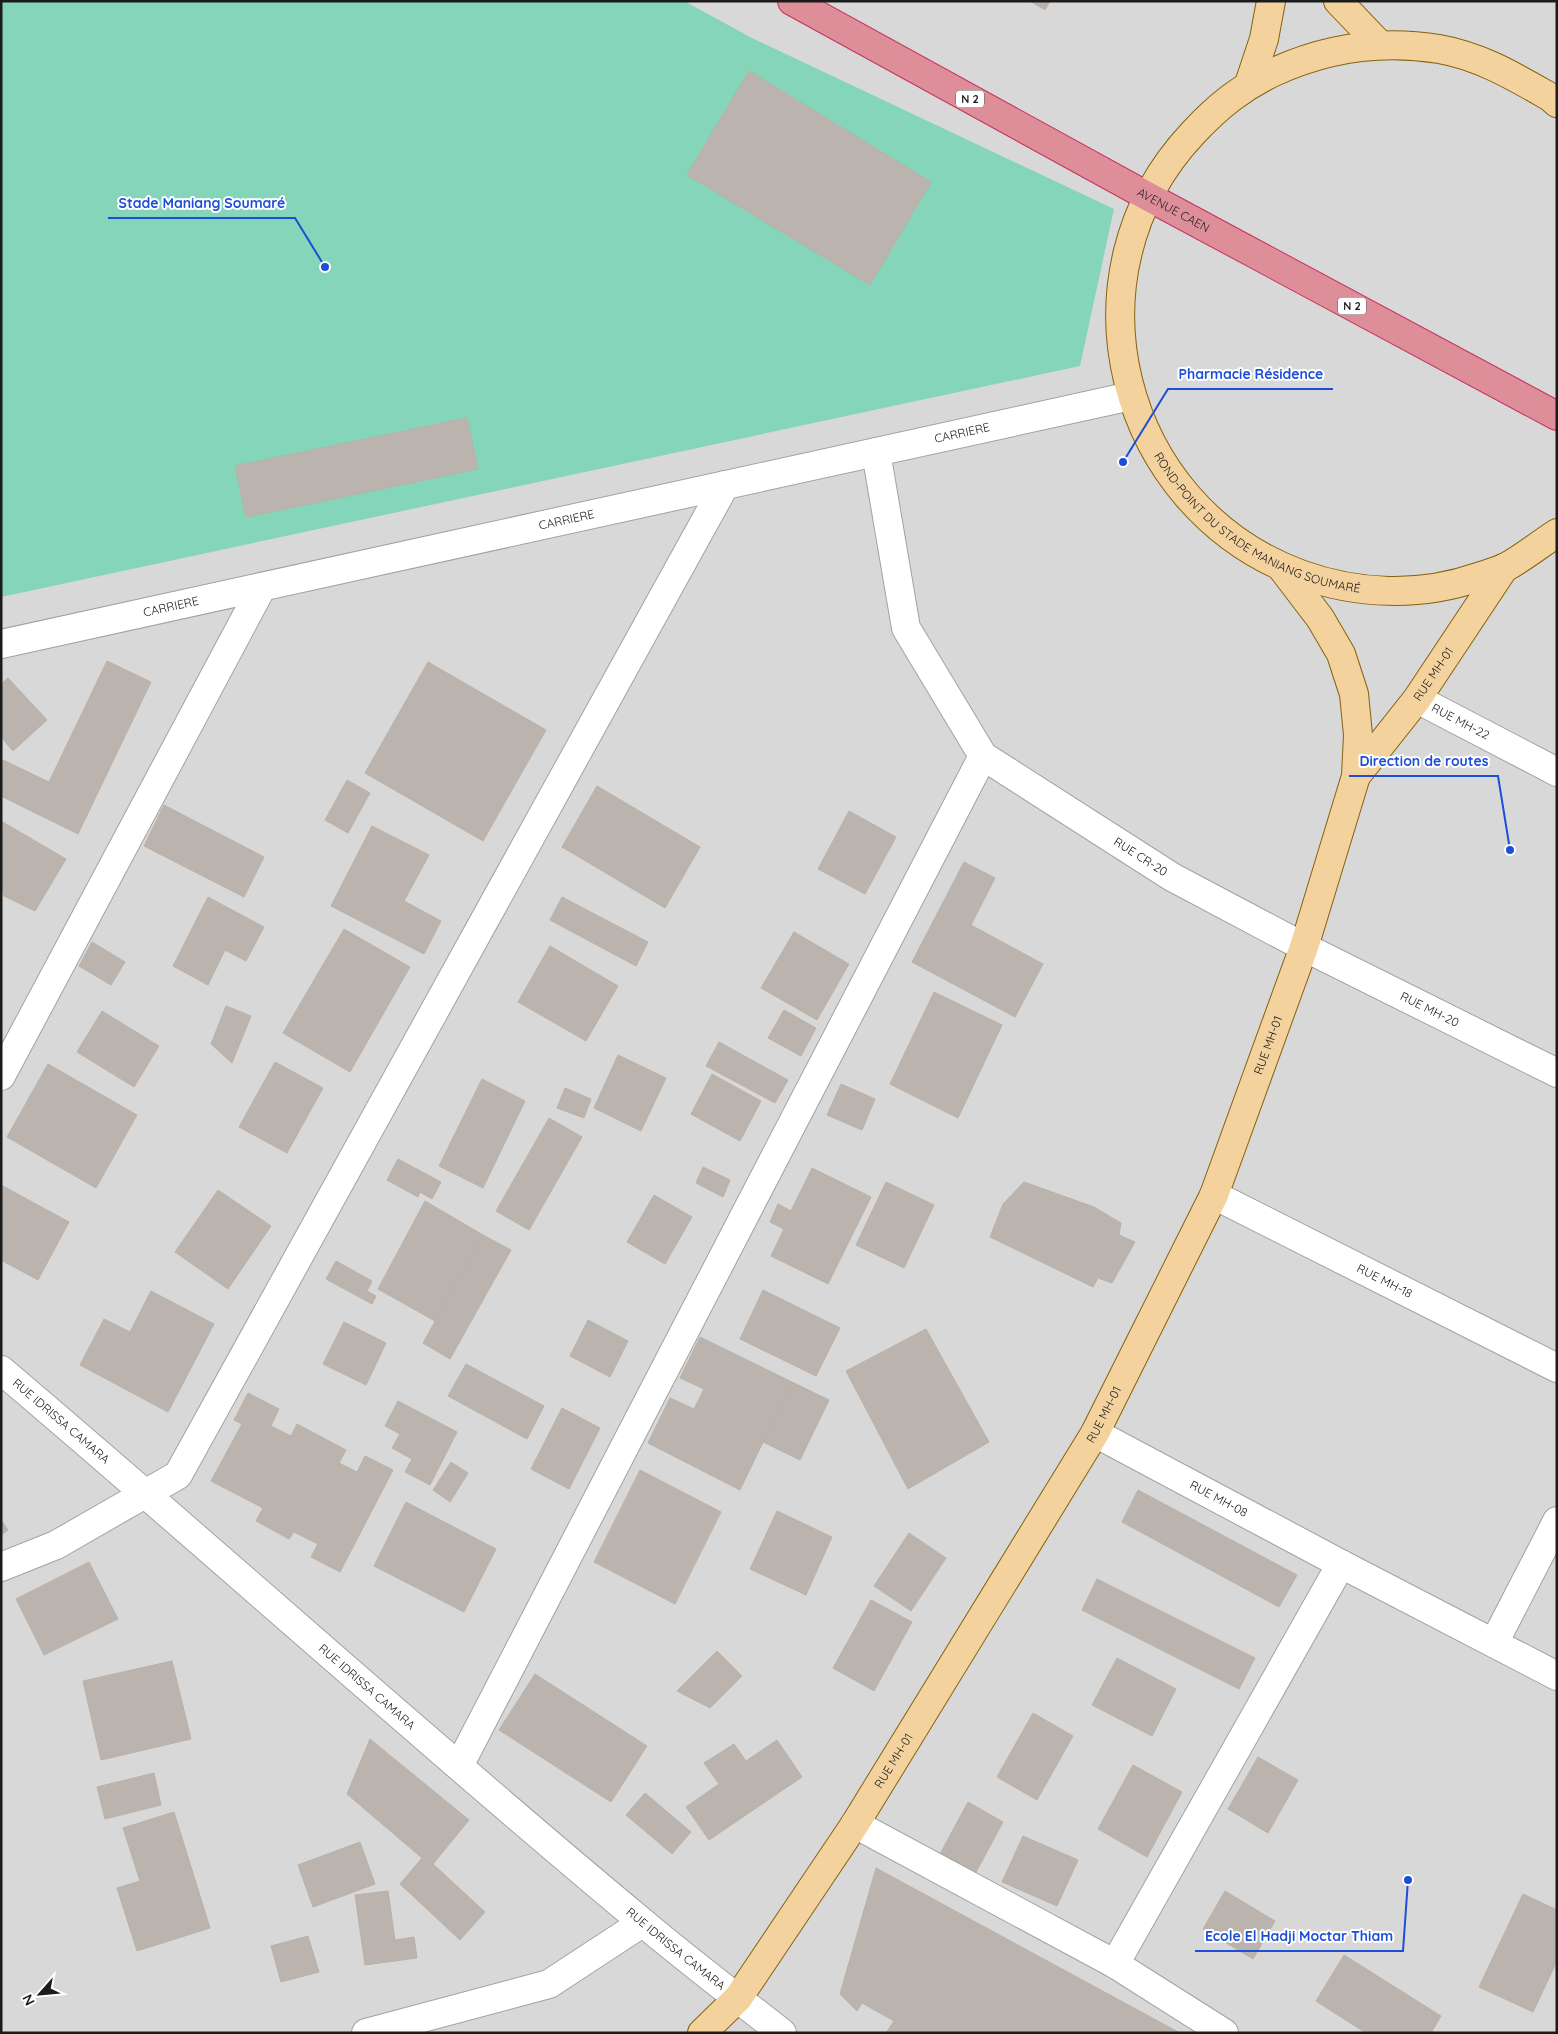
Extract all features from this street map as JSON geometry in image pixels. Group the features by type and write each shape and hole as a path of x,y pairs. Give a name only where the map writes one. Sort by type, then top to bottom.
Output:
{"highway":[{"name":"AVENUE CAEN","path":"792,1 1147,196 1557,416"}],"main road":[{"path":"1249,84 1264,39 1271,1"},
{"path":"1338,1 1380,45"},
{"name":"ROND-POINT DU STADE MANIANG SOUMARÉ","path":"1557,103 1550,97 1497,67 1440,50 1380,45 1337,50 1303,60 1249,84 1212,112 1175,151 1147,196 1129,244 1120,295 1121,346 1131,396 1153,450 1187,498 1230,538 1281,567 1324,583 1369,590 1415,590 1461,583 1504,568 1557,533"},
{"name":"RUE MH-01","path":"702,2033 738,1998 854,1824 1095,1433 1214,1195 1304,947 1356,776 1358,735 1354,694 1341,654 1320,618 1281,567"},
{"name":"RUE MH-01","path":"1356,776 1417,700 1504,568"}],"street":[{"name":"CARRIERE","path":"1,644 1131,396"},
{"path":"458,1766 983,756 906,628 876,452"},
{"path":"1,1567 56,1545 178,1476 725,485"},
{"path":"1,1076 262,587"},
{"name":"RUE MH-22","path":"1417,700 1557,772"},
{"name":"RUE CR-20","path":"983,756 1172,877 1304,947"},
{"name":"RUE MH-20","path":"1304,947 1557,1073"},
{"name":"RUE MH-18","path":"1214,1195 1557,1368"},
{"name":"RUE IDRISSA CAMARA","path":"1,1370 147,1493 458,1766 642,1922 782,2033"},
{"name":"RUE MH-08","path":"1095,1433 1557,1676"},
{"path":"1494,1643 1557,1521"},
{"path":"1116,1964 1341,1564"},
{"path":"854,1824 1116,1964 1224,2033"},
{"path":"366,2033 549,1984 642,1922"}],"shaded area":[{"path":"1,1 1557,1 1557,2033 1,2033"}],"green space":[{"path":"1,1 684,1 752,38 1114,209 1080,366 1,597"}],"building":[{"path":"1030,1 1050,1 1045,10"},
{"path":"749,71 931,182 870,285 687,175"},
{"path":"467,418 478,469 246,517 235,466"},
{"path":"107,661 151,682 78,834 1,796 1,759 49,782"},
{"path":"428,662 546,730 483,841 365,773"},
{"path":"8,678 47,720 13,751 1,737 1,684"},
{"path":"347,780 370,793 348,833 325,820"},
{"path":"597,786 700,847 665,908 562,847"},
{"path":"164,805 264,857 244,897 144,846"},
{"path":"849,811 896,837 865,894 818,869"},
{"path":"1,821 66,859 35,911 4,896 1,885"},
{"path":"372,826 429,855 404,901 441,921 424,954 331,906"},
{"path":"964,862 995,878 971,925 1043,964 1015,1017 912,962"},
{"path":"208,897 264,927 246,961 225,950 208,985 173,966"},
{"path":"562,897 648,942 636,966 550,920"},
{"path":"344,929 410,967 350,1072 283,1033"},
{"path":"794,932 849,964 817,1020 761,988"},
{"path":"92,942 125,962 111,985 79,966"},
{"path":"550,946 618,986 586,1041 518,1002"},
{"path":"934,992 1002,1025 958,1118 890,1084"},
{"path":"226,1006 251,1016 232,1063 211,1044"},
{"path":"784,1010 816,1028 801,1056 768,1038"},
{"path":"102,1011 159,1046 134,1087 77,1052"},
{"path":"719,1042 788,1080 775,1103 706,1066"},
{"path":"618,1055 666,1078 641,1131 594,1108"},
{"path":"275,1062 323,1088 287,1153 239,1127"},
{"path":"48,1064 137,1115 96,1188 7,1137"},
{"path":"712,1074 761,1101 740,1141 691,1114"},
{"path":"482,1079 525,1101 483,1188 439,1166"},
{"path":"841,1084 875,1099 862,1130 827,1115"},
{"path":"565,1088 591,1099 584,1118 557,1108"},
{"path":"549,1118 582,1137 529,1230 496,1211"},
{"path":"398,1159 441,1182 432,1199 420,1192 418,1197 387,1180"},
{"path":"703,1167 730,1180 723,1197 696,1183"},
{"path":"812,1168 871,1197 828,1284 771,1256 784,1229 770,1222 778,1204 791,1211"},
{"path":"886,1182 934,1205 904,1268 856,1245"},
{"path":"1024,1182 1094,1207 1121,1223 1119,1235 1135,1242 1112,1283 1098,1278 1093,1287 990,1237 1003,1204"},
{"path":"1,1185 69,1222 38,1280 1,1260"},
{"path":"218,1190 271,1226 228,1289 175,1252"},
{"path":"654,1195 692,1217 665,1264 627,1242"},
{"path":"425,1201 483,1235 435,1321 378,1289"},
{"path":"483,1235 511,1250 450,1359 423,1343"},
{"path":"336,1261 372,1281 367,1291 376,1296 372,1304 326,1279"},
{"path":"763,1290 840,1328 816,1376 740,1339"},
{"path":"151,1291 214,1324 168,1412 80,1365 104,1319 130,1332"},
{"path":"588,1320 628,1341 610,1377 570,1356"},
{"path":"344,1322 386,1343 366,1385 323,1364"},
{"path":"926,1329 989,1442 908,1489 846,1371"},
{"path":"700,1337 792,1382 740,1490 648,1443 670,1398 694,1409 704,1389 680,1378"},
{"path":"466,1364 544,1406 527,1439 448,1396"},
{"path":"792,1382 829,1400 800,1460 763,1442"},
{"path":"248,1393 279,1409 271,1426 291,1436 297,1424 346,1450 339,1463 357,1472 365,1456 393,1470 340,1572 311,1557 318,1544 294,1532 289,1539 256,1521 263,1508 211,1481 242,1424 234,1420"},
{"path":"398,1401 457,1432 430,1485 405,1472 412,1459 392,1448 400,1434 385,1426"},
{"path":"562,1408 600,1428 569,1489 531,1469"},
{"path":"451,1462 468,1473 450,1502 433,1490"},
{"path":"640,1470 721,1512 675,1604 594,1562"},
{"path":"1138,1490 1297,1575 1279,1607 1122,1522"},
{"path":"406,1502 496,1549 464,1612 374,1566"},
{"path":"777,1511 832,1537 806,1595 750,1569"},
{"path":"1,1520 8,1530 1,1535"},
{"path":"909,1533 946,1558 911,1611 874,1586"},
{"path":"89,1562 118,1619 44,1655 16,1599"},
{"path":"1097,1579 1255,1658 1239,1689 1082,1610"},
{"path":"871,1600 912,1622 874,1691 833,1668"},
{"path":"717,1651 742,1676 710,1708 677,1691"},
{"path":"1117,1658 1176,1689 1152,1736 1092,1705"},
{"path":"172,1661 191,1739 101,1760 83,1681"},
{"path":"535,1674 647,1746 611,1802 499,1730"},
{"path":"1033,1713 1073,1736 1037,1800 997,1777"},
{"path":"370,1739 469,1820 433,1864 485,1912 460,1940 400,1884 422,1858 347,1794"},
{"path":"777,1740 802,1777 709,1840 686,1807 719,1784 704,1763 734,1744 746,1761"},
{"path":"1258,1757 1298,1780 1268,1833 1228,1809"},
{"path":"1133,1765 1182,1792 1147,1857 1098,1829"},
{"path":"154,1773 161,1805 105,1819 97,1787"},
{"path":"645,1793 691,1832 672,1854 626,1815"},
{"path":"968,1802 1003,1822 975,1874 940,1854"},
{"path":"174,1812 210,1928 137,1951 117,1888 140,1881 123,1828"},
{"path":"1023,1836 1078,1860 1057,1906 1002,1882"},
{"path":"360,1842 375,1884 313,1907 298,1865"},
{"path":"876,1868 1180,2033 886,2033 894,2021 862,2003 857,2011 840,1994"},
{"path":"388,1891 395,1940 414,1937 417,1958 365,1965 355,1895"},
{"path":"1225,1891 1275,1921 1253,1959 1203,1929"},
{"path":"1523,1894 1557,1910 1557,1961 1533,2012 1479,1987"},
{"path":"308,1936 319,1972 281,1982 271,1946"},
{"path":"1344,1955 1441,2016 1431,2033 1366,2033 1316,2001"}],"place":[{"name":"Stade Maniang Soumaré","path":"325,267"},
{"name":"Pharmacie Résidence","path":"1123,462"},
{"name":"Direction de routes","path":"1510,850"},
{"name":"Ecole El Hadji Moctar Thiam","path":"1408,1880"}]}
